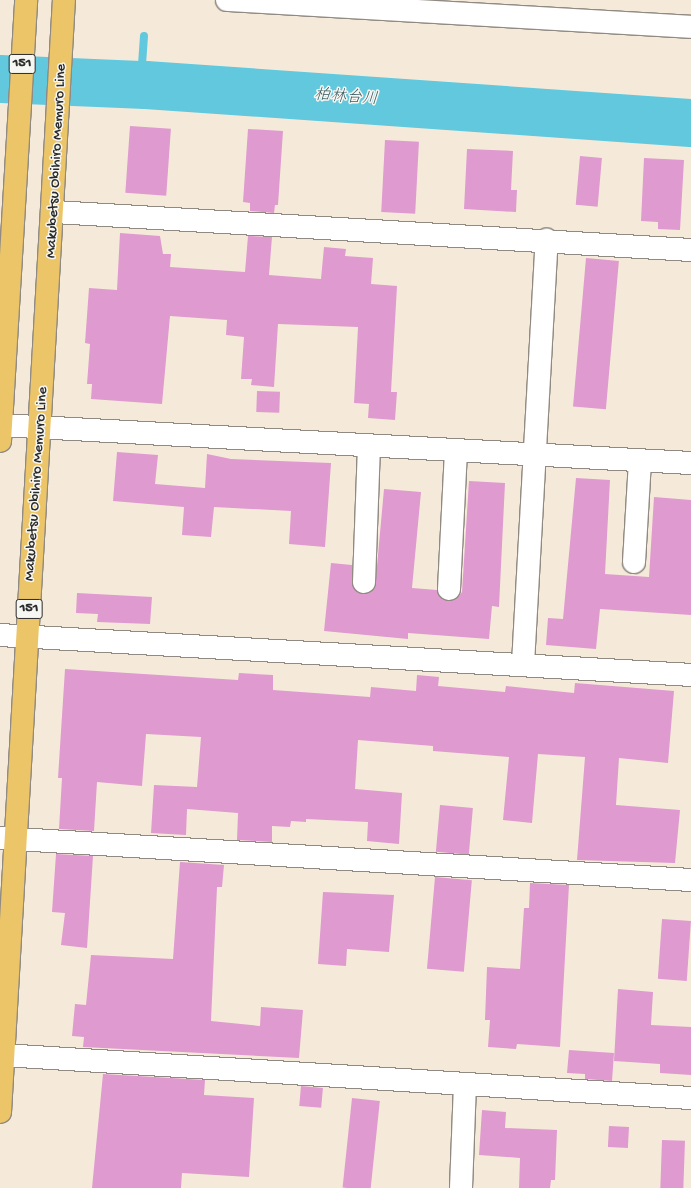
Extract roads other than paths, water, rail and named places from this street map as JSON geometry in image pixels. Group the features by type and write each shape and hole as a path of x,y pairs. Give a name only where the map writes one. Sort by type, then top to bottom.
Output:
{"main road":[{"name":"151","path":"0,430 26,0"},
{"name":"Makubetsu Obihiro Memuro Line","path":"0,1100 3,1055 8,838 28,636 55,212 64,0"}],"street":[{"path":"228,0 413,6 691,27"},
{"path":"55,212 547,240 691,250"},
{"path":"523,664 547,240"},
{"path":"0,430 41,427 691,463"},
{"path":"364,582 369,446"},
{"path":"449,590 456,450"},
{"path":"634,562 640,461"},
{"path":"0,635 523,664 691,675"},
{"path":"8,838 691,880"},
{"path":"3,1055 465,1086 691,1098"},
{"path":"461,1188 465,1086"}],"waterway":[{"path":"144,36 142,67 146,85"},
{"name":"柏林台川","path":"0,79 146,85 691,123"}]}
